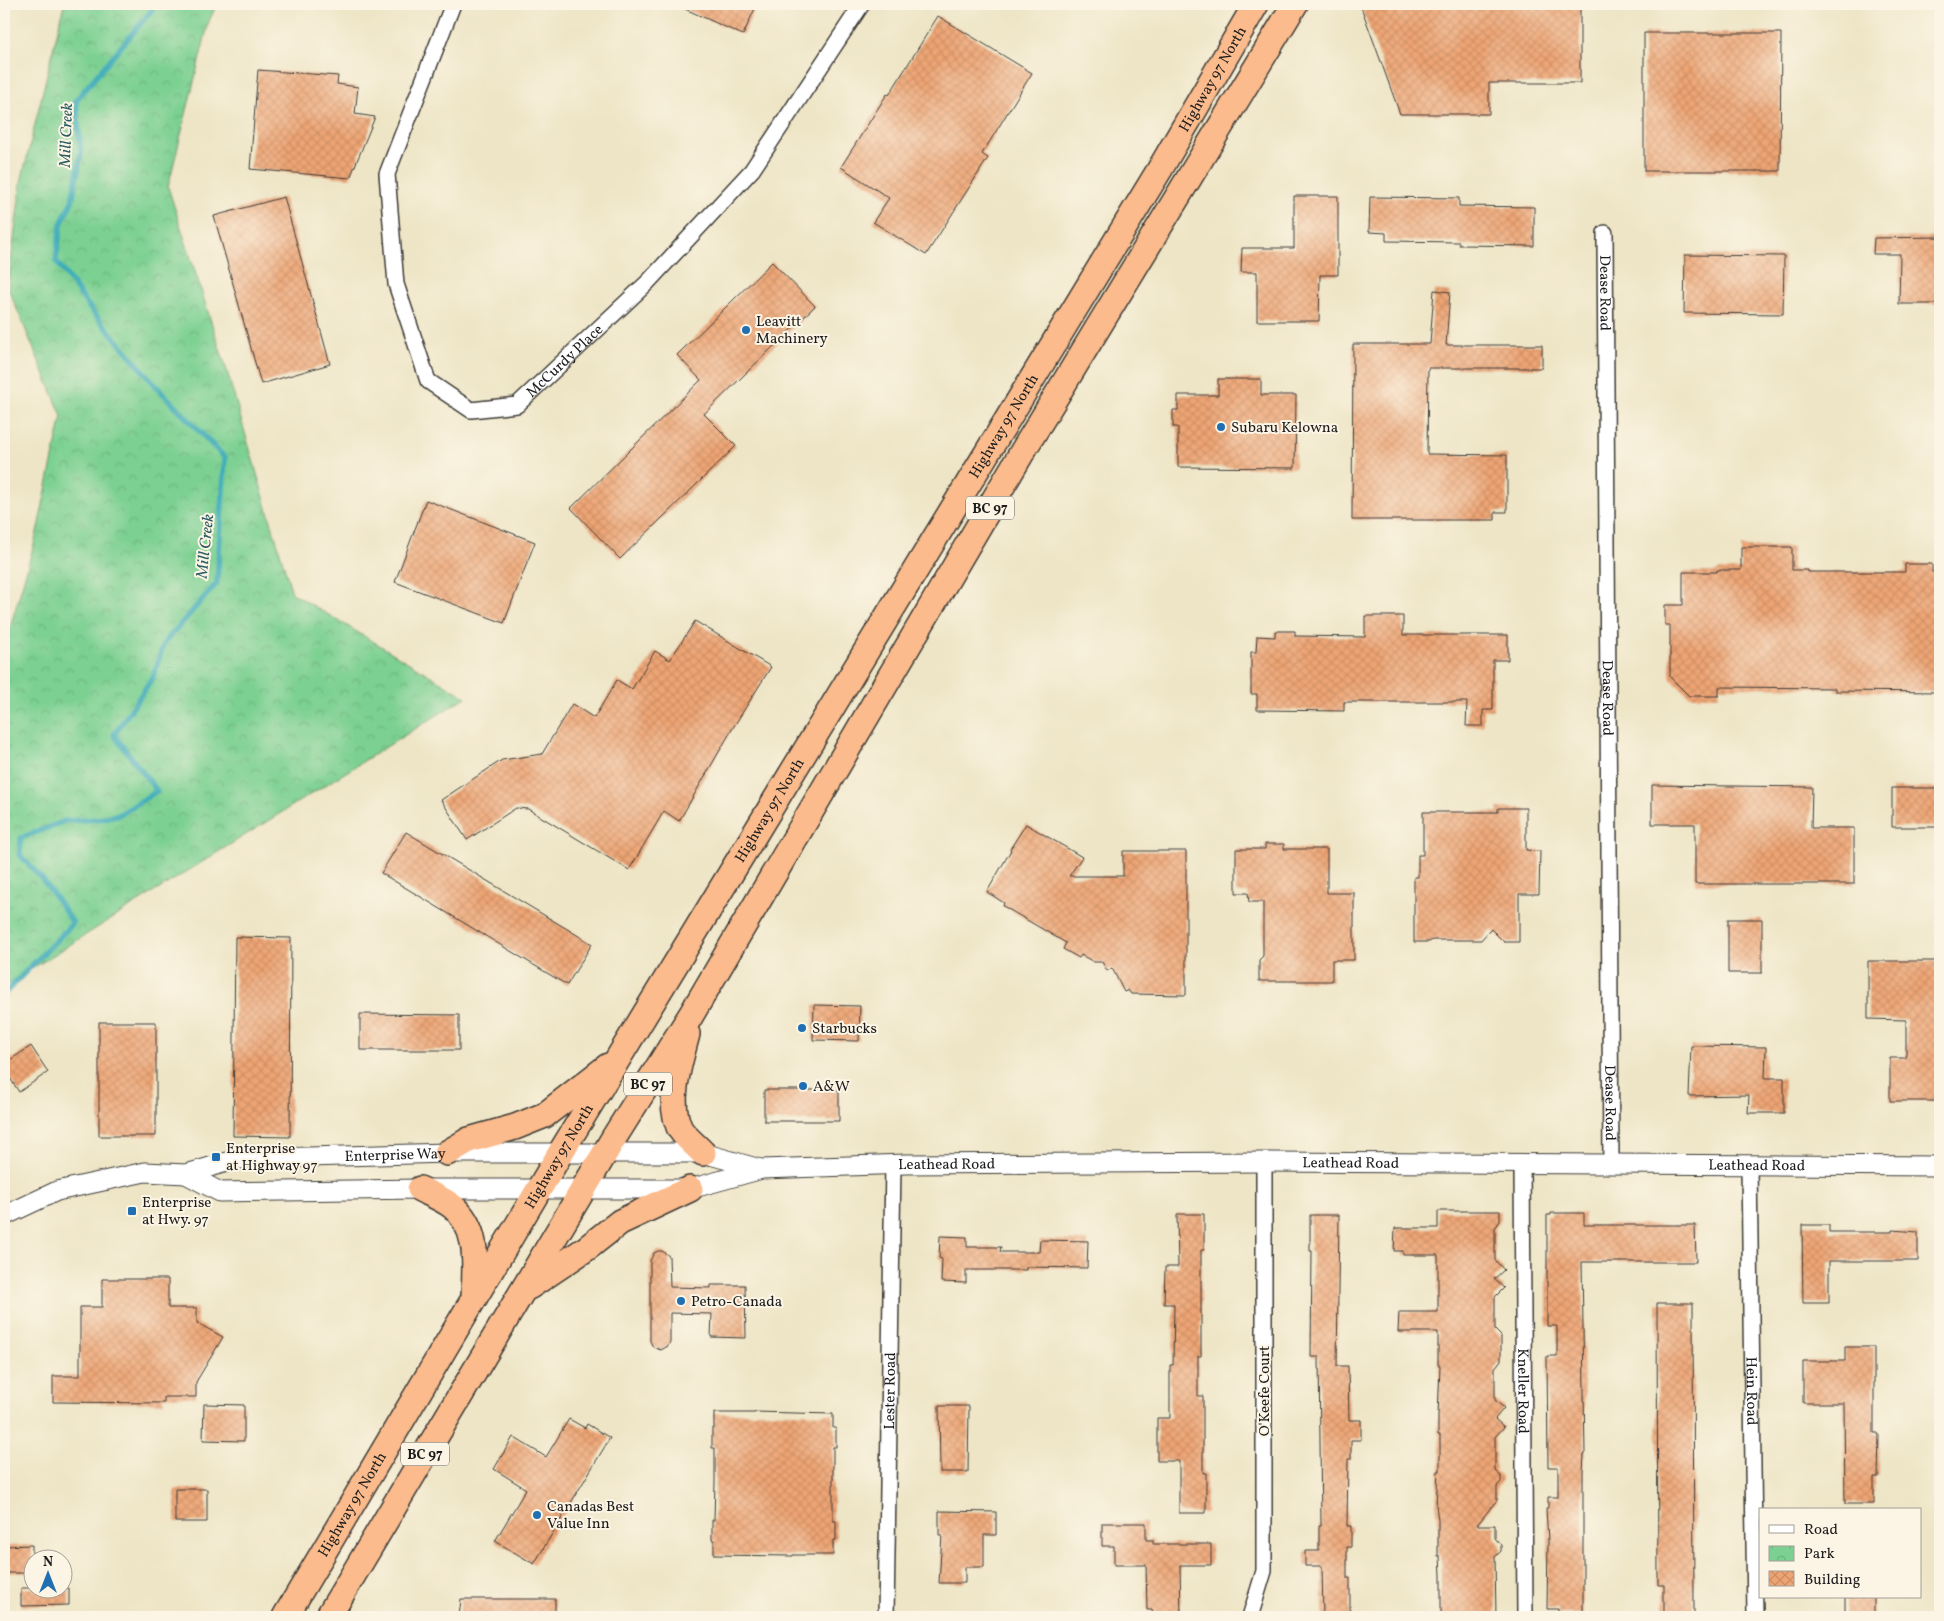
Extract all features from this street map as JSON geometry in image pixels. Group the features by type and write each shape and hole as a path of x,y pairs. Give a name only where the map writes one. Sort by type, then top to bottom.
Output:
{"highway":[{"name":"Highway 97 North","path":"285,1617 561,1152 1160,169 1256,4"},
{"name":"Highway 97 North","path":"328,1617 606,1154 614,1136 691,1015 1024,449 1295,4"},
{"path":"691,1015 675,1089 675,1108 679,1128 703,1153"},
{"path":"447,1153 469,1140 515,1127 545,1115 621,1054"},
{"path":"420,1189 451,1205 466,1221 476,1252 474,1300"},
{"path":"523,1291 587,1248 620,1222 690,1189"}],"street":[{"name":"McCurdy Place","path":"453,4 387,174 396,284 428,381 471,410 517,405 648,282 752,170 862,4"},
{"name":"Dease Road","path":"1605,233 1611,1164"},
{"name":"Enterprise Way","path":"4,1216 57,1191 145,1172 186,1174 237,1159 447,1153 561,1152 606,1154"},
{"name":"Leathead Road","path":"606,1154 703,1153 762,1169"},
{"name":"Leathead Road","path":"540,1189 690,1189 762,1169 893,1165 1264,1162 1940,1166"},
{"name":"O'Keefe Court","path":"1250,1617 1264,1571 1264,1162"},
{"name":"Kneller Road","path":"1522,1163 1524,1617"},
{"name":"Lester Road","path":"886,1617 893,1165"},
{"name":"Hein Road","path":"1750,1165 1755,1617"},
{"name":"Enterprise Way","path":"186,1174 220,1192 540,1189"}],"green space":[{"path":"64,4 217,4 209,21 168,187 226,368 292,593 466,697 4,986 4,649 36,537 62,416 8,288 21,182"}],"building":[{"path":"674,4 757,4 743,35"},
{"path":"1360,4 1580,4 1580,83 1489,83 1489,114 1400,114"},
{"path":"938,16 1032,73 982,154 988,158 926,255 873,222 889,198 841,167"},
{"path":"1644,33 1781,33 1780,171 1644,171"},
{"path":"258,70 338,76 337,84 358,87 355,114 375,117 350,178 250,169"},
{"path":"1294,196 1338,196 1338,275 1320,275 1319,321 1257,321 1257,272 1241,272 1242,248 1294,248"},
{"path":"284,197 330,364 261,384 214,216"},
{"path":"1370,197 1459,198 1459,206 1534,207 1534,246 1459,245 1459,242 1386,241 1386,233 1369,232"},
{"path":"1940,237 1940,304 1899,304 1900,254 1873,254 1874,238"},
{"path":"1685,255 1784,256 1783,314 1684,313"},
{"path":"772,262 815,306 704,414 736,446 620,559 571,508 701,380 677,355"},
{"path":"1434,290 1450,292 1446,345 1542,345 1542,368 1428,368 1427,454 1507,455 1507,512 1495,512 1495,520 1352,520 1353,344 1430,344"},
{"path":"1218,379 1261,379 1261,395 1296,395 1295,468 1178,467 1178,427 1173,427 1173,410 1178,410 1178,395 1218,395"},
{"path":"426,500 535,542 504,623 395,582"},
{"path":"1741,547 1792,547 1792,570 1808,570 1808,572 1905,572 1905,564 1932,564 1932,572 1940,572 1940,692 1835,691 1835,688 1719,687 1719,696 1689,696 1670,677 1670,625 1665,625 1665,605 1683,605 1683,572 1741,570"},
{"path":"1365,616 1403,616 1403,635 1508,635 1508,660 1493,660 1493,710 1483,710 1483,726 1466,726 1467,702 1344,702 1344,711 1257,710 1257,694 1251,694 1251,652 1256,652 1257,636 1275,637 1275,631 1295,631 1295,636 1365,637"},
{"path":"695,621 771,667 734,726 679,821 664,811 629,870 528,809 516,808 467,840 441,800 502,760 542,754 572,704 594,718 617,680 632,689 655,651 670,660"},
{"path":"1652,785 1812,787 1811,828 1854,828 1854,884 1695,884 1695,824 1652,824"},
{"path":"1892,788 1940,788 1940,827 1892,827"},
{"path":"1498,808 1526,808 1526,850 1540,851 1539,894 1519,894 1519,942 1504,942 1491,929 1481,940 1414,942 1414,877 1418,877 1418,855 1423,855 1423,812 1498,812"},
{"path":"1026,824 1082,857 1069,876 1123,876 1123,851 1186,851 1186,995 1131,994 1128,990 1124,992 1112,968 1107,971 1102,962 1094,962 1081,955 1079,958 1063,949 1066,943 1003,906 1004,903 987,892"},
{"path":"406,832 592,944 567,985 381,873"},
{"path":"1265,844 1284,844 1284,849 1327,849 1327,893 1354,893 1354,960 1332,960 1332,981 1259,981 1259,960 1263,956 1263,902 1249,902 1248,893 1236,893 1236,849 1265,849"},
{"path":"1728,919 1762,919 1762,973 1728,973"},
{"path":"235,937 291,938 290,1137 233,1136"},
{"path":"1868,961 1940,961 1940,1101 1890,1101 1890,1058 1906,1058 1906,1020 1868,1019"},
{"path":"814,1005 860,1006 859,1041 813,1040"},
{"path":"360,1014 459,1015 459,1050 360,1050"},
{"path":"99,1022 156,1022 156,1136 99,1136"},
{"path":"31,1046 48,1072 19,1092 4,1069 4,1064"},
{"path":"1691,1046 1766,1047 1765,1078 1784,1078 1784,1113 1748,1113 1749,1095 1689,1096"},
{"path":"764,1090 839,1090 839,1121 764,1121"},
{"path":"1438,1211 1500,1211 1500,1221 1495,1228 1495,1260 1504,1270 1494,1279 1504,1288 1495,1297 1495,1330 1501,1336 1501,1360 1495,1368 1495,1400 1504,1408 1495,1419 1504,1427 1495,1437 1495,1471 1501,1476 1501,1482 1497,1486 1497,1500 1477,1525 1495,1525 1495,1538 1501,1545 1501,1551 1495,1557 1496,1617 1441,1617 1441,1575 1440,1556 1438,1556 1436,1505 1438,1471 1440,1471 1438,1416 1440,1365 1438,1365 1438,1332 1398,1332 1399,1312 1438,1312 1438,1255 1403,1255 1403,1251 1394,1251 1395,1228 1438,1228"},
{"path":"1551,1213 1584,1213 1584,1225 1695,1225 1696,1262 1582,1262 1585,1455 1583,1472 1583,1614 1558,1614 1558,1609 1547,1609 1548,1541 1546,1508 1548,1508 1548,1497 1558,1497 1558,1467 1548,1467 1547,1356 1557,1356 1557,1326 1547,1326 1547,1215 1551,1215"},
{"path":"1177,1214 1204,1214 1204,1250 1201,1250 1201,1356 1198,1356 1198,1396 1203,1396 1203,1473 1206,1473 1206,1513 1179,1513 1179,1461 1157,1461 1157,1418 1170,1418 1170,1365 1173,1365 1174,1304 1164,1304 1165,1267 1178,1267"},
{"path":"1310,1215 1339,1215 1337,1366 1348,1366 1349,1420 1361,1420 1361,1440 1351,1440 1351,1459 1348,1459 1347,1526 1351,1526 1351,1547 1347,1547 1347,1578 1350,1578 1350,1617 1323,1617 1322,1566 1305,1566 1305,1551 1319,1551 1319,1526 1321,1526 1319,1357 1311,1357 1312,1251 1310,1251"},
{"path":"1802,1225 1829,1225 1829,1232 1892,1232 1892,1230 1918,1232 1918,1261 1829,1261 1829,1303 1803,1303"},
{"path":"940,1236 967,1237 967,1247 1001,1247 1000,1252 1039,1252 1040,1240 1088,1241 1087,1268 1026,1267 1026,1270 966,1270 966,1283 941,1282"},
{"name":"Petro-Canada","path":"662,1251 669,1256 670,1287 711,1288 711,1285 745,1285 746,1338 711,1337 712,1314 670,1313 670,1342 668,1346 661,1350 653,1347 650,1341 650,1261 654,1253"},
{"path":"102,1279 168,1279 168,1308 197,1308 197,1323 223,1337 196,1382 196,1397 164,1397 164,1403 53,1402 53,1376 80,1376 80,1307 102,1307"},
{"path":"1657,1303 1693,1303 1694,1617 1664,1617 1664,1585 1658,1585"},
{"path":"1845,1347 1874,1347 1874,1434 1879,1434 1878,1477 1874,1477 1874,1504 1845,1504 1844,1403 1803,1403 1803,1361 1845,1361"},
{"path":"204,1404 244,1405 244,1441 203,1440"},
{"path":"939,1406 969,1406 968,1472 940,1472"},
{"path":"714,1413 833,1414 833,1428 836,1428 836,1447 833,1447 833,1521 836,1521 836,1540 833,1540 833,1555 714,1555 712,1520 714,1520 715,1448 712,1448 712,1429 714,1429"},
{"name":"Canadas Best Value Inn","path":"569,1419 585,1428 587,1424 610,1438 534,1564 495,1541 526,1489 494,1469 513,1437 546,1457"},
{"path":"175,1489 207,1489 207,1522 175,1522"},
{"path":"939,1511 996,1512 996,1535 984,1535 984,1567 965,1567 965,1583 939,1583 942,1535 939,1535"},
{"path":"1102,1523 1146,1523 1146,1540 1153,1540 1153,1544 1211,1544 1211,1565 1180,1565 1181,1617 1153,1617 1152,1610 1147,1610 1146,1565 1114,1565 1114,1546 1102,1546"},
{"path":"32,1545 32,1548 22,1548 22,1573 4,1573 4,1546"},
{"path":"21,1588 22,1598 69,1598 69,1605 21,1606"},
{"path":"1845,1598 1874,1598 1874,1617 1845,1617"},
{"path":"461,1599 555,1599 555,1617 459,1617"}],"waterway":[{"name":"Mill Creek","path":"4,994 73,923 43,880 20,855 21,838 65,821 98,819 120,814 157,791 114,735 153,677 164,643 217,583 225,458 157,387 92,311 56,261 61,224 72,201 81,154 76,100 157,4"}],"place":[{"name":"Leavitt Machinery","path":"746,330"},
{"name":"Subaru Kelowna","path":"1221,427"},
{"name":"Starbucks","path":"802,1028"},
{"name":"A&W","path":"803,1086"},
{"name":"Enterprise at Highway 97","path":"216,1157"},
{"name":"Enterprise at Hwy. 97","path":"132,1211"},
{"name":"Petro-Canada","path":"681,1301"},
{"name":"Canadas Best Value Inn","path":"537,1515"}]}
